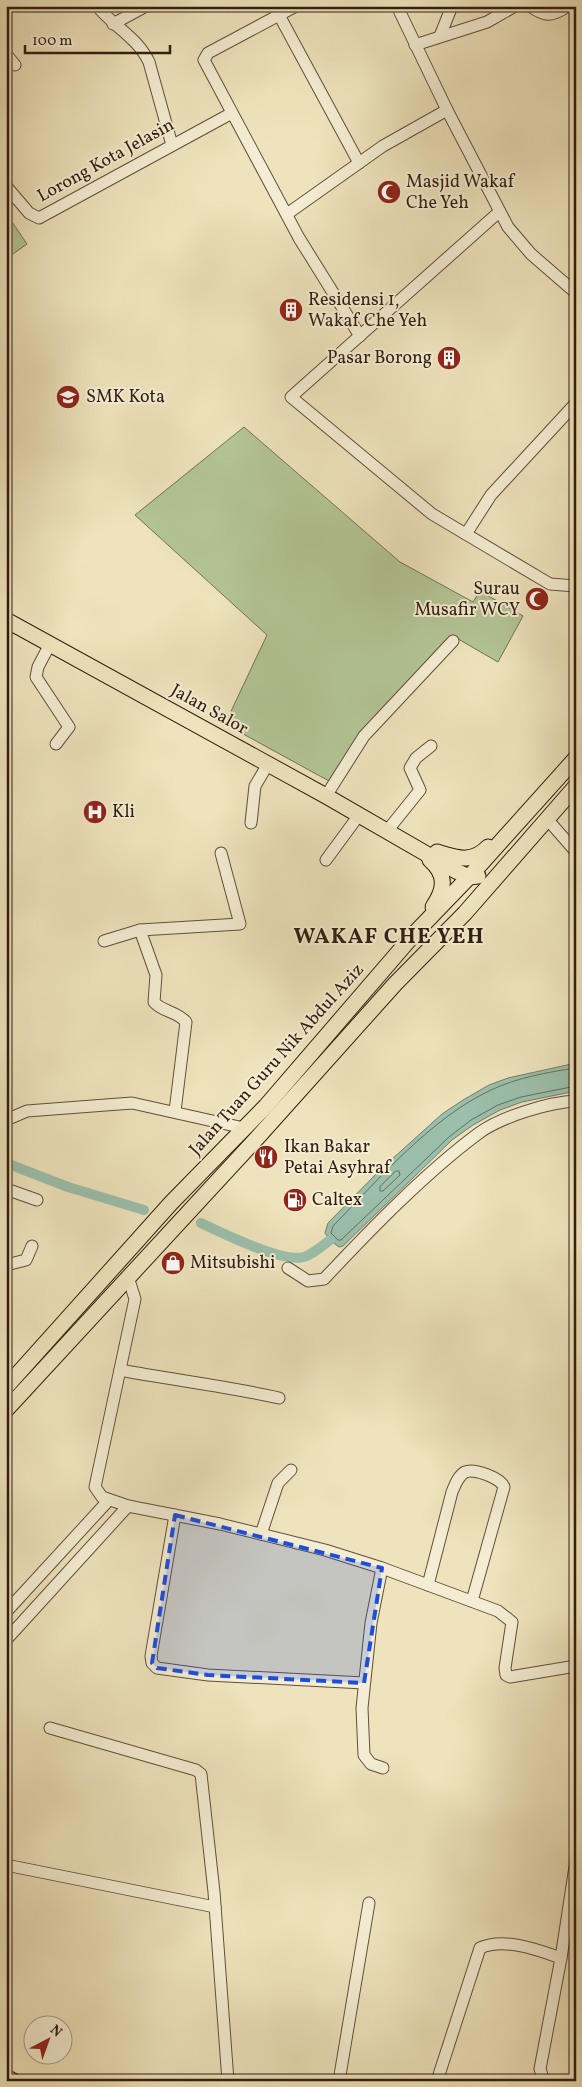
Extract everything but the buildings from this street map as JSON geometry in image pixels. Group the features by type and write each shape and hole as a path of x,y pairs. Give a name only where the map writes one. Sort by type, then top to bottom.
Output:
{"main road":[{"name":"Jalan Salor","path":"6,620 469,877"},
{"name":"Jalan Tuan Guru Nik Abdul Aziz","path":"6,1387 166,1209 244,1128 344,1016 415,932 469,877 576,758"},
{"path":"395,984 467,896 470,890 469,877 478,876 492,868 532,823 576,779"},
{"name":"Jalan Tuan Guru Nik Abdul Aziz","path":"6,1410 258,1137 395,984 465,913 576,786"},
{"path":"437,852 457,858 475,858 530,810"},
{"name":"Jalan Salor","path":"390,833 437,852 461,866 469,877"},
{"path":"415,932 440,897 444,881 437,866 417,849"},
{"path":"6,2077 13,2081"}],"street":[{"path":"96,6 113,24 134,39 149,62 172,145"},
{"path":"113,24 146,6"},
{"path":"296,6 208,53 205,57 205,63 299,238 360,336"},
{"path":"397,6 447,110 500,212 519,241 576,294"},
{"path":"440,36 452,6"},
{"path":"415,45 487,22 515,6"},
{"path":"530,6 543,15 550,16 568,6"},
{"path":"279,15 359,163"},
{"path":"6,54 15,65"},
{"path":"287,214 394,139 447,110"},
{"name":"Lorong Kota Jelasin","path":"6,186 29,213 39,218 232,113"},
{"path":"500,212 291,397 432,514 550,584 576,586"},
{"path":"466,534 491,495 576,403"},
{"path":"326,796 364,736 453,641"},
{"path":"50,644 38,667 36,677 69,727 56,744"},
{"path":"390,833 420,790 410,768 416,758 431,746"},
{"path":"250,823 255,786 268,764"},
{"path":"326,860 359,815"},
{"path":"548,820 576,852"},
{"path":"104,941 140,930 240,924 221,853"},
{"path":"140,930 156,975 154,1002 157,1006 180,1015 186,1022 175,1111"},
{"path":"288,1268 297,1276 308,1281 324,1279 418,1186 480,1132 519,1114 576,1101"},
{"path":"6,1120 27,1111 132,1103 175,1111 244,1128"},
{"path":"6,1189 36,1200"},
{"path":"6,1265 26,1260 32,1246"},
{"path":"128,1277 135,1299 95,1487 102,1497 108,1501 128,1506 261,1534 325,1550 382,1568 498,1610 512,1622 505,1668 506,1675 515,1677 576,1666"},
{"path":"120,1370 184,1382 224,1386 280,1398"},
{"path":"261,1534 278,1483 291,1470"},
{"path":"428,1585 452,1492 458,1479 468,1471 473,1471 500,1481 504,1487 472,1601"},
{"path":"6,1612 108,1501"},
{"path":"6,1640 128,1506"},
{"path":"175,1515 151,1656 152,1663 157,1668 208,1675 364,1683"},
{"path":"382,1568 371,1624 364,1683 364,1755 370,1764 382,1768"},
{"path":"50,1728 199,1772 202,1776 215,1907 228,2081"},
{"path":"544,2081 540,2069 561,1958 576,1860"},
{"path":"6,1865 215,1907"},
{"path":"339,2081 369,1903"},
{"path":"437,2081 480,1948 494,1945 510,1945 535,1949 561,1958"}],"highlighted area":[{"path":"175,1515 382,1568 364,1683 208,1675 157,1668 152,1663"}],"shaded area":[{"path":"6,213 27,244 6,259"},
{"path":"244,427 400,562 473,602 480,591 523,616 498,662 453,636 371,723 329,781 225,724 267,635 135,515"}],"water":[{"path":"576,1063 576,1091 522,1102 500,1110 473,1125 452,1140 343,1246 339,1247 325,1233 328,1223 381,1169 442,1114 489,1085 508,1078"}],"waterway":[{"path":"6,1163 68,1187 144,1210"},
{"path":"201,1223 267,1252 294,1258 307,1256 330,1240"}],"place":[{"name":"Masjid Wakaf Che Yeh","path":"389,192"},
{"name":"Residensi 1, Wakaf Che Yeh","path":"291,310"},
{"name":"Pasar Borong","path":"449,358"},
{"name":"SMK Kota","path":"68,397"},
{"name":"Surau Musafir WCY","path":"537,599"},
{"name":"Kli","path":"95,812"},
{"name":"Ikan Bakar Petai Asyhraf","path":"266,1157"},
{"name":"Caltex","path":"295,1200"},
{"name":"Mitsubishi","path":"173,1263"}],"district":[{"name":"WAKAF CHE YEH","path":"389,937"}]}
